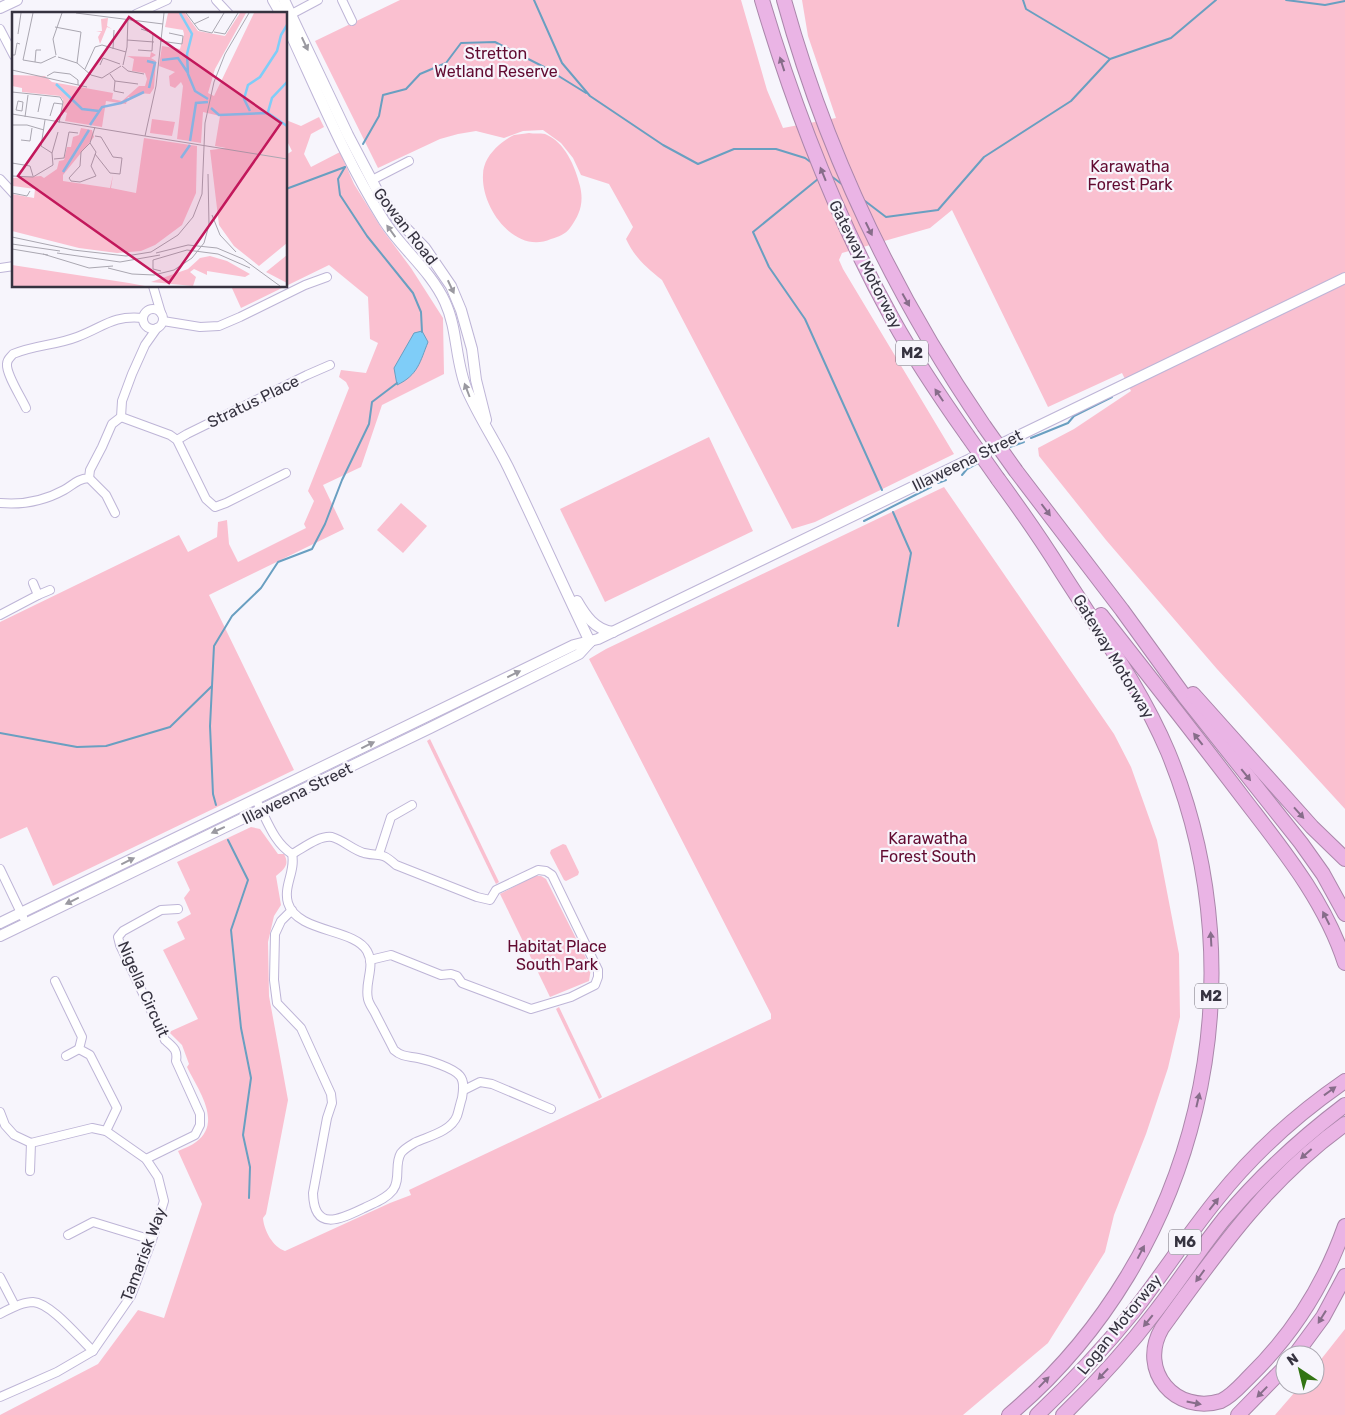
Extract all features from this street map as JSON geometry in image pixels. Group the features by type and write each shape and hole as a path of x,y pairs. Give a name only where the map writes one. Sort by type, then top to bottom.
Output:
{"highway":[{"name":"Gateway Motorway","path":"762,0 797,110 829,189 865,266 907,343 931,382 1052,555 1137,688 1161,737 1190,815 1206,891 1210,926 1212,994 1210,1030 1199,1096 1181,1160 1154,1226 1133,1267 1108,1306 1061,1364 1008,1415"},
{"name":"Gateway Motorway","path":"784,0 817,103 846,177 883,257 929,341 984,426 1016,471 1122,610 1185,697 1301,843 1323,874 1345,914"},
{"path":"1052,555 1064,565 1285,852 1315,898 1331,929 1345,963"},
{"path":"1122,610 1135,622 1193,694 1312,827 1345,859"},
{"name":"Logan Motorway","path":"1037,1415 1066,1387 1117,1331 1205,1214 1245,1168 1296,1119 1345,1081"},
{"name":"Logan Motorway","path":"1064,1414 1135,1337 1214,1232 1255,1184 1290,1150 1345,1105"},
{"path":"1345,1124 1316,1145 1296,1163 1248,1213 1223,1243 1162,1328 1153,1356 1158,1378 1164,1388 1181,1400 1199,1405 1219,1402 1228,1398 1263,1364 1299,1318 1325,1273 1345,1226"},
{"path":"1302,1345 1323,1317 1345,1276"},
{"path":"1238,1415 1275,1377"}],"main road":[{"path":"0,8 17,0"},
{"name":"Gowan Road","path":"273,0 283,12"},
{"name":"Gowan Road","path":"288,19 385,203 424,248 451,286 461,310 472,349 476,380 490,433"},
{"name":"Gowan Road","path":"288,28 362,185 385,222 422,268 445,302 454,327 459,366 475,409 490,433 590,642"},
{"name":"Illaweena Street","path":"0,923 574,645 590,642 613,632 1345,278"},
{"path":"561,578 587,617 601,628 613,632"},
{"name":"Illaweena Street","path":"0,936 320,782 579,654 590,642"},
{"path":"425,718 430,728"},
{"path":"309,774 320,782"}],"street":[{"path":"140,12 167,0"},
{"path":"216,0 227,12"},
{"path":"288,14 318,0"},
{"path":"342,0 352,21"},
{"path":"0,28 12,52"},
{"path":"372,180 409,161"},
{"path":"0,179 12,192"},
{"path":"146,326 151,329 160,325 220,326 305,285 327,277"},
{"path":"143,318 148,310 153,288"},
{"path":"88,478 112,424 121,417 122,402 145,345 160,325 161,313 153,288"},
{"path":"148,310 154,309 161,313"},
{"path":"26,408 8,371 7,364 13,354 77,338 118,318 131,316 143,318"},
{"path":"143,318 146,326 145,345"},
{"name":"Stratus Place","path":"177,440 306,375 330,366"},
{"path":"121,417 170,435 177,440 206,499 215,507 286,473"},
{"path":"0,503 15,504 40,500 82,479 88,478"},
{"path":"88,478 106,495 116,513"},
{"path":"33,583 38,595"},
{"path":"0,614 50,590"},
{"path":"256,800 277,842 292,854 294,863 288,886 288,902 292,910 305,921 354,940 364,946 372,963 367,986 368,999 394,1050 400,1056 418,1058 451,1069 461,1076 464,1090 457,1117 450,1126 410,1146 401,1154 398,1164 397,1181 393,1190 382,1199 340,1219 327,1220 319,1215 313,1205 312,1193 327,1118 332,1103 331,1094 302,1028 277,1003 274,980 275,934 281,921 292,910"},
{"path":"379,854 391,817 412,805"},
{"path":"292,854 320,839 331,837 364,853 379,854 396,865 477,897 490,900 496,890 538,870 546,871 552,874 598,970 598,978 595,985 571,997 531,1009 462,983 457,976 451,974 441,975 391,955 370,960"},
{"path":"0,869 26,924"},
{"name":"Nigella Circuit","path":"146,1159 195,1135 200,1125 200,1114 176,1061 177,1054 175,1048 165,1040 120,945 118,937 123,930 161,910 178,909"},
{"path":"55,981 82,1037 79,1049 66,1056"},
{"path":"0,1112 5,1125 14,1135 30,1142 92,1128 106,1131 117,1108 90,1055 79,1049"},
{"path":"464,1090 480,1082 492,1084 551,1108"},
{"name":"Tamarisk Way","path":"0,1398 57,1372 93,1351 131,1296 164,1201 158,1178 146,1159 106,1131"},
{"path":"30,1142 30,1171"},
{"path":"68,1235 92,1222 152,1240"},
{"path":"0,1277 15,1306"},
{"path":"0,1314 15,1306 33,1302 48,1308 93,1351"}],"green space":[{"path":"400,0 741,0 767,90 783,128 836,118 808,36 802,0 1345,0 1345,809 1217,669 1106,540 1039,456 1038,448 1074,429 1131,391 1122,373 1048,407 952,210 930,228 842,253 839,260 954,454 815,522 792,529 662,280 641,262 629,246 626,239 633,227 609,184 581,175 573,158 561,143 543,130 523,131 504,138 476,131 458,134 440,139 378,168 315,41"},
{"path":"319,117 324,127 311,134 304,154 311,167 340,152 354,184 382,229 411,268 443,318 444,374 382,405 361,467 323,485 344,529 209,595 294,770 53,886 27,827 0,839 0,622 179,535 188,552 217,537 218,522 227,520 229,544 238,562 306,528 304,524 314,501 308,491 349,388 346,382 339,377 341,370 366,373 378,343 370,339 368,297 329,265 288,285 288,154 292,151 288,143 288,121 301,126"},
{"path":"529,133 545,134 564,149 575,171 581,192 579,213 568,230 564,234 538,242 525,240 513,234 503,225 494,214 484,188 484,166 493,151 512,136"},
{"path":"232,288 282,288 241,308"},
{"path":"709,437 753,531 605,602 560,509"},
{"name":"Karawatha Forest South","path":"944,487 1114,734 1131,767 1157,840 1179,954 1180,1017 1168,1068 1146,1134 1114,1215 1105,1252 1048,1343 963,1415 0,1415 98,1364 138,1310 164,1318 202,1204 178,1151 194,1143 204,1134 208,1125 208,1116 202,1096 187,1067 189,1064 182,1045 169,1032 198,1019 163,950 185,939 177,922 191,914 184,898 190,890 177,862 251,827 260,829 278,854 284,854 286,858 285,866 276,876 281,905 274,916 268,942 269,996 288,1100 266,1214 263,1218 270,1238 285,1251 411,1195 409,1190 771,1019 771,1014 589,659 606,649"},
{"path":"401,503 427,526 403,553 377,530"},
{"path":"430,739 499,882 496,884 427,741"},
{"path":"563,844 566,845 579,872 578,875 566,881 550,853 551,850"},
{"name":"Habitat Place South Park","path":"534,876 541,876 546,879 591,968 589,981 550,997 500,894"},
{"path":"559,1007 602,1097 599,1099 556,1009"},
{"path":"1345,1329 1345,1415 1275,1415 1292,1395 1325,1395 1325,1354"}],"water":[{"path":"422,331 428,342 420,362 410,377 397,385 394,368 414,333"}],"waterway":[{"path":"534,0 562,63 590,96 663,145 698,164 734,149 776,149 805,158 812,163"},
{"path":"1023,0 1026,9 1110,59"},
{"path":"865,201 886,217 938,210 984,157 1071,101 1110,59 1171,38 1216,0"},
{"path":"1286,0 1325,5 1345,1"},
{"path":"363,144 379,116 383,95 406,89 420,74 446,63 461,43 495,42 544,67 586,93"},
{"path":"345,167 338,179 340,195 367,236 413,293 421,312 422,332"},
{"path":"288,188 345,167"},
{"path":"831,176 843,185"},
{"path":"818,179 753,232 769,267 805,319 882,490"},
{"path":"216,805 213,794 210,726 214,646 232,616 261,588 278,562 312,549 369,424 372,402 397,383"},
{"path":"1031,438 1068,423 1074,416 1112,397"},
{"path":"1007,448 1024,442"},
{"path":"962,475 967,469 978,463"},
{"path":"938,483 946,480"},
{"path":"864,521 931,487"},
{"path":"893,512 911,553 898,626"},
{"path":"0,733 77,747 106,746 170,727 212,686"},
{"path":"228,840 248,880 231,930 241,1028 251,1078 243,1135 250,1167 249,1198"}],"park label":[{"name":"Stretton Wetland Reserve","path":"496,62"},
{"name":"Karawatha Forest Park","path":"1130,175"}]}
